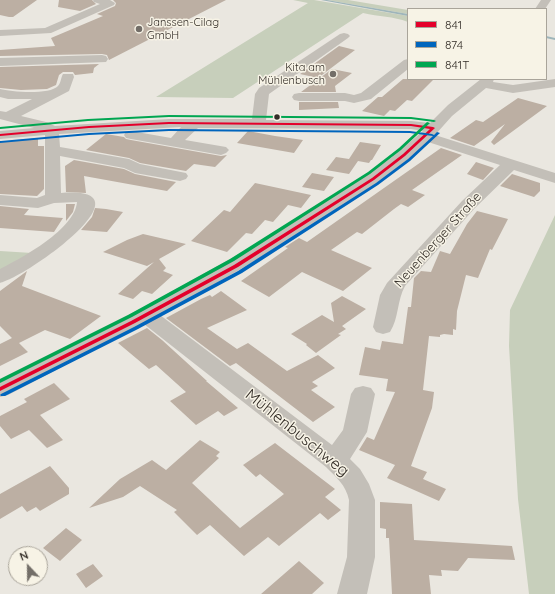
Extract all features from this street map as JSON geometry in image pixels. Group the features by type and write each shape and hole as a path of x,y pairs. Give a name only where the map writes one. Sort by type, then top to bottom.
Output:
{"street":[{"path":"0,33 47,31 110,3 98,0"},
{"path":"259,123 262,94 264,91 344,36"},
{"path":"0,62 102,59"},
{"path":"299,97 345,97 354,99 370,94 407,63"},
{"path":"4,116 64,88 68,77"},
{"path":"0,389 146,316 240,263 337,202 386,168 429,132 442,117 485,82 513,90 555,83"},
{"path":"0,93 8,95 45,97 55,104 48,127 52,151 53,198"},
{"path":"354,99 358,124"},
{"path":"4,116 48,127"},
{"path":"174,142 194,123"},
{"path":"0,135 48,127 194,123 411,125 511,164 555,178"},
{"path":"131,135 221,150"},
{"path":"52,151 129,164 142,170 180,176"},
{"name":"Neuenberger Straße","path":"383,327 390,294 397,283 468,205 511,164"},
{"path":"0,200 38,203 53,198 62,199 79,197 85,199 87,204 83,217 65,235 42,252 0,277"},
{"name":"Mühlenbuschweg","path":"146,316 335,460 351,476 360,491 362,500 361,557 352,594"},
{"path":"335,460 355,432 363,394"}],"green space":[{"path":"293,0 314,0 407,16 407,22 363,13 233,98 156,97 308,3"},
{"path":"327,0 348,0 407,10 407,14"},
{"path":"555,215 555,594 529,594 518,499 509,346 510,310"},
{"path":"0,251 32,253 0,272"}],"building":[{"path":"0,0 37,0 13,17 9,17 0,15"},
{"path":"59,0 92,0 96,4 80,11 58,7"},
{"path":"113,0 226,0 109,60 107,55 102,54 0,56 0,50 55,46 51,38 103,16 97,14 115,6 116,3"},
{"path":"339,46 355,50 318,78 300,74"},
{"path":"99,64 94,68 93,73 75,75 73,72 63,72 59,75 56,85 47,89 21,90 0,88 0,67"},
{"path":"332,69 352,73 335,86 336,92 301,92"},
{"path":"403,79 433,80 412,101 407,100 395,111 390,110 384,116 362,111 378,97 382,97"},
{"path":"518,98 547,106 494,145 491,142 505,124 474,146 450,138 476,120 483,122"},
{"path":"299,102 338,102 339,108 299,110"},
{"path":"248,131 303,140 294,153 237,143"},
{"path":"106,134 221,156 227,155 215,167 194,164 186,171 140,163 129,158 86,150"},
{"path":"38,138 38,146 44,146 44,189 37,196 0,194 0,142"},
{"path":"360,142 381,145 369,163 358,161 349,174 326,170 336,157 349,159"},
{"path":"441,148 462,155 412,190 425,195 408,207 401,204 362,234 357,232 331,250 372,268 343,291 302,272 269,297 241,281 288,248 285,247 299,238 307,242"},
{"path":"74,160 124,169 135,174 176,182 167,191 84,176 86,193 66,192 65,166"},
{"path":"476,162 494,168 483,180 467,174"},
{"path":"312,173 334,177 324,191 302,187"},
{"path":"512,174 540,183 540,191 534,197 500,186"},
{"path":"255,183 311,195 301,208 288,205 273,222 265,220 252,234 246,233 227,252 191,241 224,210 230,212"},
{"path":"66,204 75,204 73,212 66,221"},
{"path":"0,206 29,209 24,215 63,218 54,232 0,228"},
{"path":"95,208 123,212 107,232 81,230 92,217"},
{"path":"477,211 508,219 492,250 490,249 478,278 466,275 457,311 456,330 453,329 453,335 444,334 440,335 440,337 429,336 423,390 434,392 432,408 411,466 427,472 423,479 446,489 439,501 387,478 395,465 359,450 367,437 374,440 395,392 386,391 388,379 359,375 365,347 380,350 382,341 403,344 408,307 411,307 414,278 421,271 431,272 440,251 450,254 467,224"},
{"path":"143,234 186,244 159,259 166,268 163,271 173,275 152,294 142,291 133,299 118,294 154,262 147,266 103,252"},
{"path":"27,271 22,286 101,316 70,339 45,330 19,343 28,352 0,366 0,344 12,338 0,326 0,291"},
{"path":"221,291 247,310 207,328 237,349 248,343 287,371 318,355 335,368 312,382 318,386 311,390 335,407 313,422 236,363 230,366 166,318 201,299 210,295 212,297"},
{"path":"342,296 366,309 342,326 346,329 338,334 341,335 316,353 306,345 307,344 291,334 322,315 334,322 331,303"},
{"path":"147,328 238,408 224,416 218,411 196,425 170,401 186,392 156,365 149,369 118,343"},
{"path":"54,383 70,399 40,415 63,440 47,448 29,430 11,439 0,426 0,416 27,402 24,399"},
{"path":"200,440 220,452 216,456 219,458 192,483 240,528 284,494 260,474 256,477 243,465 275,443 335,489 325,497 341,510 328,520 320,513 279,546 268,537 244,556 210,525 197,535 174,512 177,510 140,486 123,497 89,508 120,479 152,460 166,470"},
{"path":"50,466 69,488 69,494 40,511 36,507 27,512 22,506 0,519 0,494"},
{"path":"380,502 412,504 414,540 512,546 515,560 468,558 458,571 441,570 442,576 429,575 431,594 392,594 389,538 386,538 386,529 380,528"},
{"path":"66,528 82,540 60,561 48,552 48,546 45,546"},
{"path":"299,561 324,583 312,594 261,594"},
{"path":"93,564 103,576 86,588 76,574"}],"waterway":[{"path":"322,0 407,15"},
{"path":"547,37 555,39"}],"transit line":[{"name":"841T","path":"0,128 88,120 169,116 411,118 434,121"},
{"name":"841","path":"0,135 89,127 169,123 411,125 433,128"},
{"name":"841T","path":"0,381 130,316 232,260 369,173 400,149 428,123"},
{"name":"841","path":"0,389 133,322 236,266 373,179 404,155 433,128"},
{"name":"874","path":"1,142 89,134 169,130 410,132 432,135"},
{"name":"874","path":"3,395 136,328 240,272 377,184 409,160 438,133"}],"place":[{"name":"Janssen-Cilag GmbH","path":"139,29"},
{"name":"Kita am Mühlenbusch","path":"333,74"}]}
